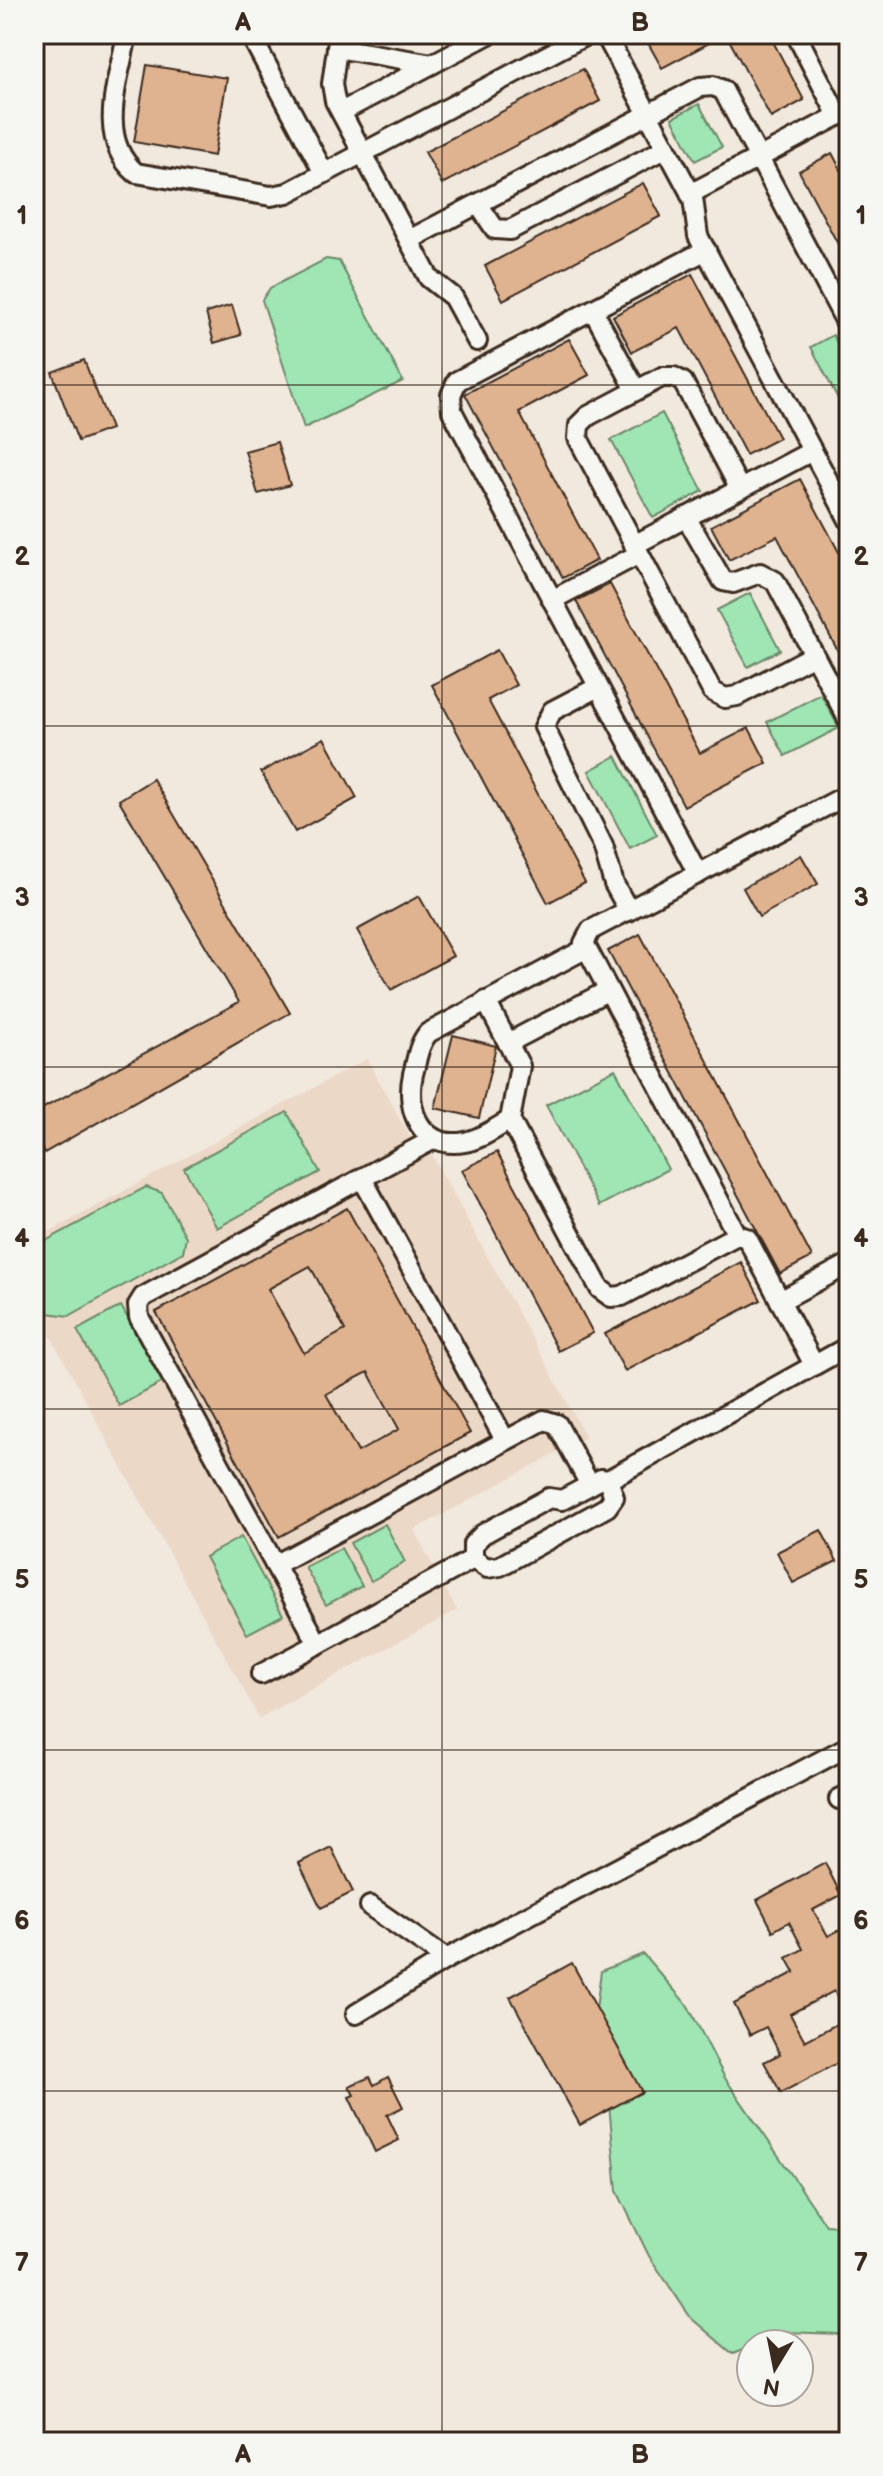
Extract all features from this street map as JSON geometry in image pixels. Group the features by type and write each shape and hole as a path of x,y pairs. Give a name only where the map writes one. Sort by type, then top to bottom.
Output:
{"street":[{"path":"127,34 112,134 118,153 136,173 271,196 287,193 588,34"},
{"path":"250,34 324,173"},
{"path":"341,112 489,34"},
{"path":"605,34 690,194 698,236 849,520"},
{"path":"690,194 843,113 796,34"},
{"path":"432,64 338,41 332,84 341,112 409,240 433,282 456,300 477,341"},
{"path":"409,240 700,87 718,87 849,328"},
{"path":"478,204 495,229 510,230 666,148"},
{"path":"698,874 452,411 451,395 457,381 706,250"},
{"path":"593,310 636,390"},
{"path":"740,489 683,382 674,377 662,377 636,390 588,416 579,425 577,433 716,695 737,696 814,655"},
{"path":"552,600 686,517 812,451"},
{"path":"686,517 723,581 733,583 760,573 775,581 849,721"},
{"path":"598,687 552,711 544,727 603,846 614,884 629,911"},
{"path":"737,1235 585,949 588,933 849,794"},
{"path":"434,1139 419,1128 410,1102 420,1047 431,1030 585,949"},
{"path":"508,1043 607,991"},
{"path":"486,1001 521,1074 510,1120 600,1289 607,1295 622,1296 737,1235 747,1238 814,1365"},
{"path":"318,1644 139,1317 138,1305 143,1297 434,1139 468,1141 510,1120"},
{"path":"362,1178 505,1440"},
{"path":"780,1301 849,1264"},
{"path":"473,1559 473,1544 483,1534 549,1498 562,1500 599,1482 849,1346"},
{"path":"275,1565 539,1421 553,1421 614,1497 607,1507 500,1566 487,1568 473,1559"},
{"path":"261,1674 473,1559"},
{"path":"356,2014 446,1959 849,1746"},
{"path":"370,1906 446,1959"}],"shaded area":[{"path":"367,1059 422,1159 432,1155 586,1437 414,1530 457,1610 259,1718 34,1306 34,1240"}],"green space":[{"path":"699,104 722,147 695,161 672,118"},
{"path":"326,259 339,261 403,381 304,428 262,300 270,288"},
{"path":"833,335 849,366 849,393 838,399 811,347"},
{"path":"662,413 703,491 653,518 611,440"},
{"path":"750,593 780,650 748,667 717,610"},
{"path":"821,694 839,728 785,756 767,722"},
{"path":"616,756 657,835 630,849 589,771"},
{"path":"615,1069 668,1169 599,1206 546,1105"},
{"path":"287,1112 320,1172 217,1228 184,1168"},
{"path":"146,1187 162,1193 186,1237 183,1252 69,1316 48,1313 34,1287 34,1247"},
{"path":"121,1306 163,1382 119,1406 77,1330"},
{"path":"385,1524 405,1562 371,1581 350,1543"},
{"path":"241,1537 283,1615 247,1634 205,1557"},
{"path":"341,1548 362,1586 326,1605 305,1567"},
{"path":"643,1954 688,2006 725,2078 826,2225 849,2227 849,2327 839,2334 815,2333 815,2328 735,2328 733,2354 691,2318 649,2256 617,2191 608,2093 594,2024 601,1971"}],"building":[{"path":"643,34 726,34 662,68"},
{"path":"726,34 769,34 804,100 771,118"},
{"path":"147,65 227,78 214,156 134,142"},
{"path":"583,69 600,101 442,184 425,152"},
{"path":"832,153 849,185 849,265 799,171"},
{"path":"643,183 661,216 503,300 485,266"},
{"path":"692,274 779,438 746,455 679,328 632,352 613,316"},
{"path":"232,305 241,335 214,343 206,313"},
{"path":"569,339 589,375 519,412 597,560 563,578 465,394"},
{"path":"84,360 111,429 78,441 52,372"},
{"path":"277,442 290,485 258,494 245,451"},
{"path":"800,479 849,571 849,672 777,536 729,560 711,526"},
{"path":"610,584 700,753 749,728 767,763 684,806 576,601"},
{"path":"497,650 516,685 488,700 585,883 548,903 432,685"},
{"path":"324,738 357,798 295,832 261,772"},
{"path":"153,779 290,1013 44,1153 34,1134 34,1113 239,1002 119,800"},
{"path":"801,855 818,884 759,917 743,888"},
{"path":"419,896 453,956 391,990 357,930"},
{"path":"640,934 812,1257 780,1274 608,951"},
{"path":"453,1035 496,1046 479,1118 435,1108"},
{"path":"497,1152 593,1333 558,1351 462,1170"},
{"path":"347,1208 470,1433 279,1537 156,1312","holes":["310,1266 345,1330 304,1353 268,1289","368,1372 399,1429 358,1452 326,1394"]},
{"path":"741,1262 761,1300 625,1371 605,1334"},
{"path":"821,1530 837,1561 793,1583 777,1552"},
{"path":"331,1847 353,1892 321,1908 299,1863"},
{"path":"825,1863 841,1895 813,1910 828,1936 849,1925 849,2057 781,2093 764,2062 780,2054 766,2027 750,2035 734,2004 795,1972 787,1958 803,1949 789,1922 773,1931 757,1900","holes":["834,1991 848,2018 805,2041 790,2014"]},
{"path":"572,1963 642,2092 580,2125 510,1997"},
{"path":"370,2077 374,2085 388,2077 403,2107 387,2115 399,2140 375,2152 349,2097 354,2095 349,2086"}]}
